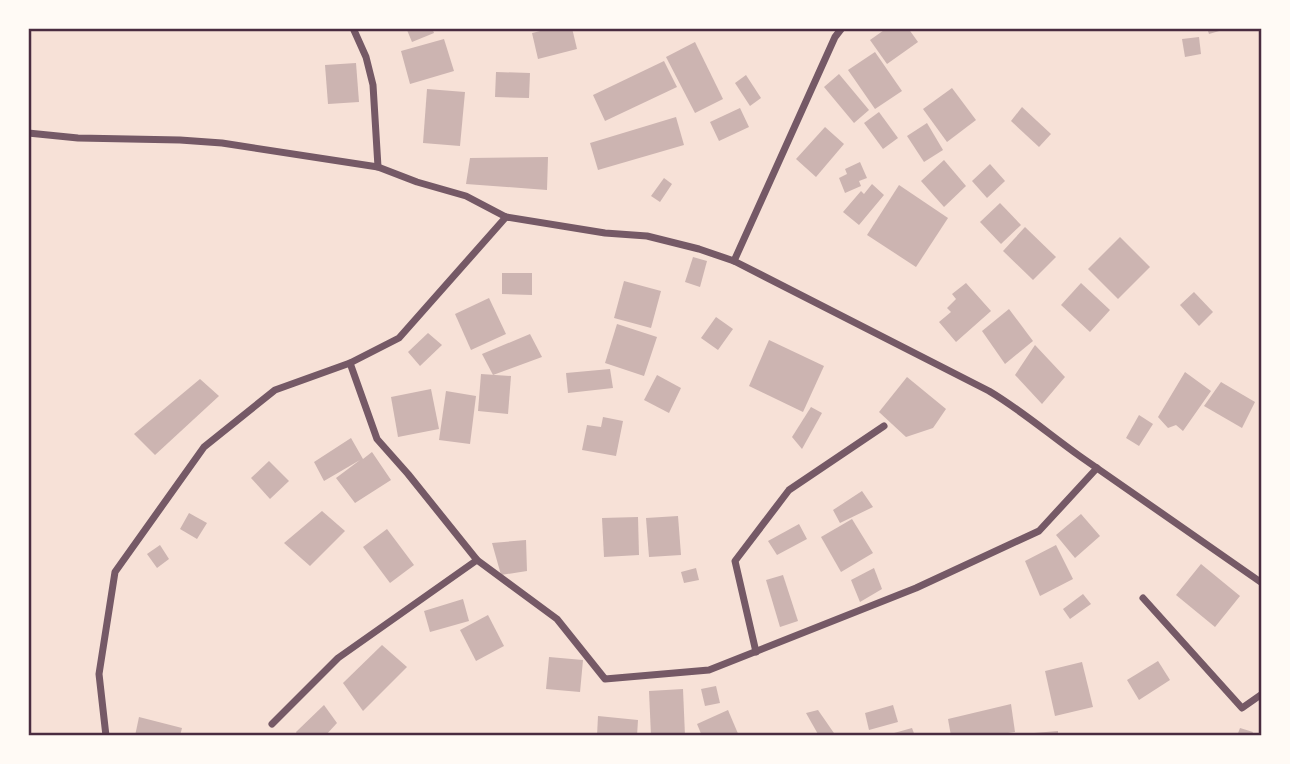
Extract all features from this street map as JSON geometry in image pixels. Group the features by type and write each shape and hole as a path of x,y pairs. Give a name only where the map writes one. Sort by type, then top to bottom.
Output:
{"street":[{"path":"353,28 366,57 373,85 378,167"},
{"path":"734,261 835,37 842,28"},
{"path":"28,133 78,138 222,143 378,167 466,196 506,217 605,233 647,236 734,261 1012,405 1035,424 1262,583"},
{"path":"106,736 99,674 115,572 204,447 275,390 349,363 399,338 506,217"},
{"path":"349,363 377,439 477,561 557,619 605,679 709,670 916,588 1039,531 1097,468"},
{"path":"756,652 735,561 789,490 884,426"},
{"path":"272,723 338,658 477,561"},
{"path":"1143,598 1242,708 1262,694"}],"building":[{"path":"432,28 434,33 412,42 407,30"},
{"path":"553,28 572,28 577,49 538,59 532,33"},
{"path":"887,28 908,28 918,42 887,64 870,40"},
{"path":"1207,28 1226,28 1226,29 1209,34"},
{"path":"1199,37 1201,54 1185,57 1182,39"},
{"path":"444,39 454,71 410,84 401,51"},
{"path":"695,42 723,99 695,113 666,57"},
{"path":"875,52 902,91 875,109 848,70"},
{"path":"664,61 677,87 605,121 593,95"},
{"path":"356,63 359,102 328,104 325,65"},
{"path":"496,72 530,73 529,98 495,97"},
{"path":"839,74 869,110 854,123 824,87"},
{"path":"746,75 761,98 750,106 735,83"},
{"path":"952,88 976,120 947,142 923,109"},
{"path":"427,89 465,92 460,146 423,143"},
{"path":"1022,107 1051,134 1039,147 1011,121"},
{"path":"740,108 749,127 719,141 710,122"},
{"path":"879,112 898,138 883,149 864,123"},
{"path":"676,117 684,145 598,170 590,143"},
{"path":"927,123 943,150 924,162 907,136"},
{"path":"825,127 844,144 816,177 796,159"},
{"path":"548,157 547,190 466,184 470,158"},
{"path":"944,160 966,186 944,207 921,181"},
{"path":"860,162 867,178 859,181 861,186 845,193 839,178 847,174 845,169"},
{"path":"990,164 1005,181 987,198 972,181"},
{"path":"664,178 672,184 660,202 651,196"},
{"path":"872,184 884,195 859,225 843,212 861,191 864,194"},
{"path":"899,185 948,218 916,267 867,235"},
{"path":"1000,203 1021,225 1001,244 980,222"},
{"path":"1025,227 1056,257 1033,280 1003,251"},
{"path":"1120,237 1150,267 1118,299 1088,269"},
{"path":"693,257 707,261 700,287 685,282"},
{"path":"502,273 532,273 532,295 502,294"},
{"path":"624,281 661,291 651,328 614,318"},
{"path":"966,283 991,311 956,342 939,322 951,312 947,308 956,299 952,294"},
{"path":"1081,283 1110,310 1090,332 1061,305"},
{"path":"1194,292 1213,312 1199,326 1180,305"},
{"path":"489,298 506,334 471,350 455,314"},
{"path":"1009,309 1033,341 1005,364 982,331"},
{"path":"716,317 733,329 718,350 701,338"},
{"path":"617,324 657,337 644,376 605,363"},
{"path":"428,333 442,345 420,366 408,352"},
{"path":"530,334 542,357 493,375 482,354"},
{"path":"769,340 824,366 803,412 749,386"},
{"path":"1035,345 1065,377 1042,404 1015,375"},
{"path":"610,369 613,388 568,393 566,373"},
{"path":"1185,372 1211,391 1183,431 1176,425 1168,428 1158,417"},
{"path":"481,374 511,376 508,414 478,411"},
{"path":"657,375 681,388 669,413 644,400"},
{"path":"907,377 946,409 933,428 906,437 879,412"},
{"path":"200,379 219,396 155,455 134,434"},
{"path":"1221,382 1255,402 1242,428 1204,406"},
{"path":"431,389 439,429 398,437 391,397"},
{"path":"446,391 476,396 470,444 439,440"},
{"path":"811,407 822,413 802,449 792,437"},
{"path":"1139,415 1153,424 1139,446 1126,438"},
{"path":"603,417 623,421 616,456 582,450 587,425 601,427"},
{"path":"351,438 363,459 372,452 391,480 355,503 336,478 360,460 324,481 314,462"},
{"path":"269,461 289,481 270,499 251,478"},
{"path":"862,491 873,507 840,523 833,510"},
{"path":"322,511 345,531 310,566 284,543"},
{"path":"189,513 207,523 197,539 180,529"},
{"path":"1081,514 1100,536 1075,558 1056,535"},
{"path":"678,516 681,555 649,557 646,518"},
{"path":"638,517 639,555 604,557 602,518"},
{"path":"852,519 873,553 841,572 821,537"},
{"path":"799,524 807,539 777,555 768,541"},
{"path":"387,529 414,565 390,583 363,547"},
{"path":"526,540 527,571 501,575 492,543"},
{"path":"160,545 169,559 157,568 147,554"},
{"path":"1056,545 1073,579 1040,596 1025,561"},
{"path":"1201,564 1240,596 1215,627 1176,595"},
{"path":"696,568 699,580 684,583 681,572"},
{"path":"874,568 882,589 860,602 851,580"},
{"path":"783,575 798,621 780,627 766,580"},
{"path":"1083,594 1091,604 1070,619 1063,609"},
{"path":"463,599 469,621 430,632 424,611"},
{"path":"488,615 504,646 476,661 460,630"},
{"path":"382,645 407,667 363,711 343,683"},
{"path":"549,657 583,660 580,692 546,689"},
{"path":"1158,661 1170,680 1139,700 1127,680"},
{"path":"1082,662 1093,707 1055,716 1045,671"},
{"path":"716,686 720,703 705,706 701,689"},
{"path":"683,689 685,736 651,736 649,691"},
{"path":"1011,704 1015,732 987,736 951,736 948,719"},
{"path":"324,705 337,723 325,736 298,736 296,732"},
{"path":"893,705 898,722 869,730 865,713"},
{"path":"728,710 739,736 702,736 697,724"},
{"path":"818,710 836,736 819,736 806,713"},
{"path":"598,716 638,720 637,736 597,736"},
{"path":"139,717 182,728 180,736 135,736"},
{"path":"912,728 915,736 887,736 887,735"},
{"path":"1240,728 1253,732 1251,736 1237,736"},
{"path":"1058,731 1058,736 1022,736 1022,734"}]}
